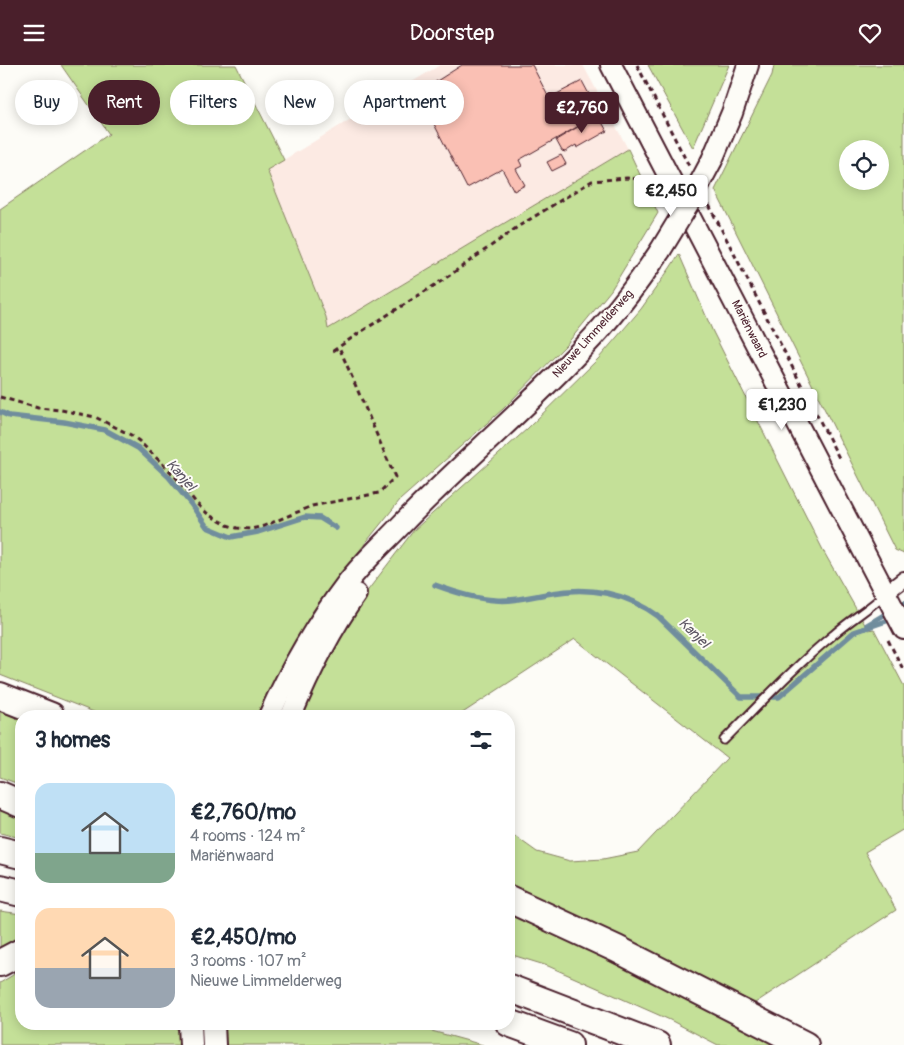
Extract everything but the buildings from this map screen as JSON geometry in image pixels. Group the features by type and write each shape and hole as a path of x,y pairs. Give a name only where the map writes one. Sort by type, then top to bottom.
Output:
{"highway":[{"path":"0,696 35,710"},
{"path":"0,795 15,801"},
{"path":"0,850 15,854"},
{"path":"0,888 15,892"},
{"path":"515,902 617,949 805,1045"},
{"path":"0,963 15,956"},
{"path":"515,990 656,1045"},
{"path":"515,1025 569,1045"}],"main road":[{"path":"190,1030 191,1045"},
{"path":"213,1030 214,1045"}],"street":[{"name":"Mariënwaard","path":"611,65 904,629"},
{"name":"Nieuwe Limmelderweg","path":"272,710 288,675 322,618 348,582 424,501 583,349 633,290 688,205 712,160 732,113 748,65"},
{"name":"Nieuwe Limmelderweg","path":"294,710 307,678 330,633 392,535"},
{"path":"886,593 904,579"}],"lane":[{"path":"724,740 834,634 886,593"}],"path":[{"path":"637,65 691,170"},
{"path":"333,351 443,280 518,226 592,181 627,178 651,180"},
{"name":"Mariënwaard","path":"704,196 843,467"},
{"path":"0,397 38,408 61,410 94,417 131,435 174,475 197,504 209,515 227,525 251,529 264,526 312,506 379,493 395,477 339,347"}],"shaded area":[{"path":"440,65 583,65 628,149 328,330 326,316 267,170 344,123 344,125 464,125 464,80 415,80"}],"green space":[{"path":"61,65 236,65 244,80 170,80 170,125 255,125 255,103 284,160 267,170 326,317 328,329 628,149 658,213 611,290 566,345 503,409 400,500 335,581 312,612 261,710 89,710 0,675 0,209 109,134 103,125 160,125 160,80 88,80 88,104 78,89 78,80 71,80"},
{"path":"648,65 729,65 693,148"},
{"path":"774,65 904,65 904,554 895,550 715,190 772,75"},
{"path":"679,254 713,332 825,554 868,630 874,629 904,686 904,829 865,852 896,910 755,1003 515,890 515,836 537,852 570,861 603,859 638,852 727,758 575,639 467,710 303,710 318,670 362,598 414,530 527,429 599,358 641,309"},
{"path":"0,707 15,713 15,783 0,777"},
{"path":"0,801 15,807 15,837 0,833"},
{"path":"0,911 15,913 15,949 0,955"},
{"path":"515,918 574,944 781,1045 718,1045 670,1020 548,966 515,956"},
{"path":"15,974 15,1030 178,1030 179,1045 0,1045 0,983"},
{"path":"221,1030 428,1030 483,1045 222,1045"}],"waterway":[{"name":"Kanjel","path":"0,412 9,416 64,422 105,430 138,448 169,477 207,527 231,537 258,532 305,517 320,518 336,528"},
{"name":"Kanjel","path":"435,585 472,597 495,600 580,590 607,593 621,597 646,608 658,616 741,697 779,697 854,632 895,618"},
{"path":"867,625 904,603"}]}
